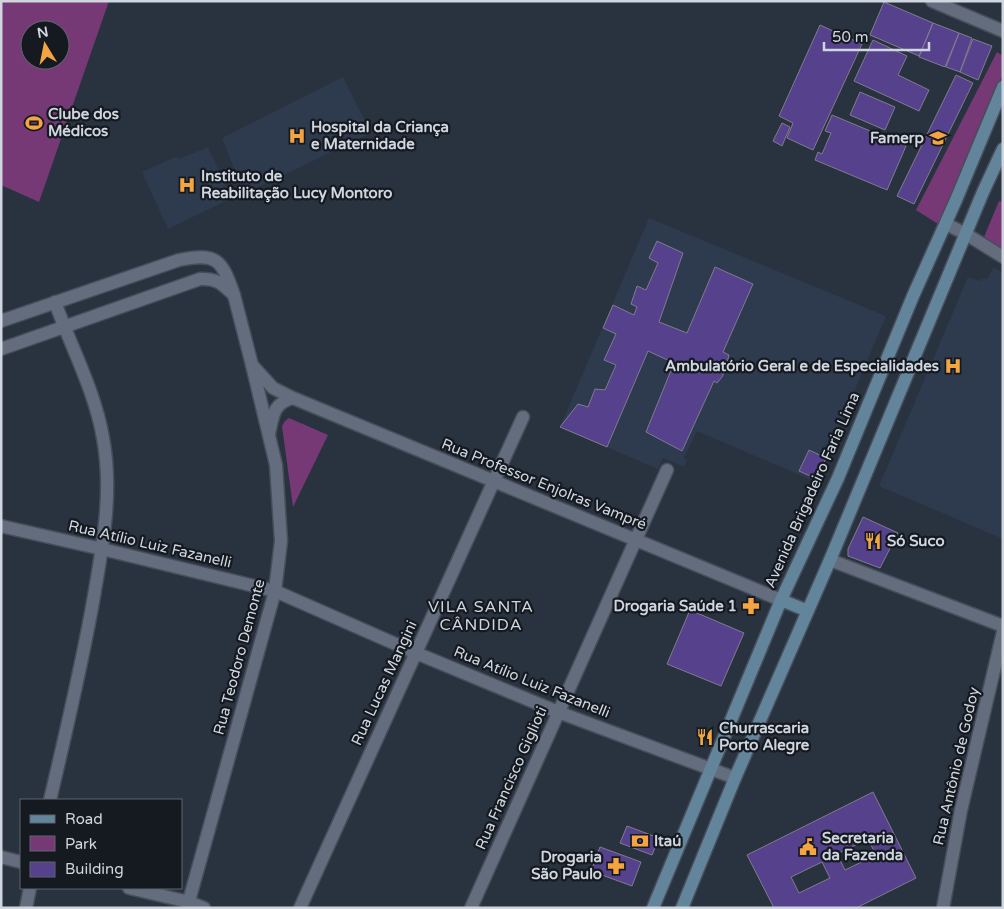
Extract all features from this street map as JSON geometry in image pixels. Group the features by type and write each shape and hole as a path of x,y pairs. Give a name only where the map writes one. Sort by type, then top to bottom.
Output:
{"main road":[{"name":"Avenida Brigadeiro Faria Lima","path":"653,908 781,600 838,478 913,296 946,224 1003,87"},
{"path":"682,908 735,778 830,560 1003,149"},
{"path":"781,600 808,611"}],"street":[{"path":"932,1 1003,31"},
{"path":"946,224 1003,257"},
{"name":"Rua Teodoro Demonte","path":"1,321 179,260 194,257 211,258 219,264 226,272 234,295 276,465 281,541 275,591 188,905"},
{"path":"1,349 200,279 212,279 234,295"},
{"path":"50,799 82,661 102,549 108,479 103,438 93,401 55,302"},
{"name":"Rua Professor Enjolras Vampré","path":"252,365 272,388 293,398 781,600"},
{"path":"269,434 275,409 283,400 293,398"},
{"name":"Rua Lucas Mangini","path":"300,908 523,417"},
{"name":"Rua Francisco Giglioti","path":"471,908 667,470"},
{"name":"Rua Atílio Luiz Fazanelli","path":"1,526 275,591 416,653 558,712 735,778"},
{"path":"830,560 1003,626"},
{"name":"Rua Antônio de Godoy","path":"943,908 960,810 1003,632"},
{"path":"1,858 20,862"},
{"path":"26,908 30,889"},
{"path":"132,889 204,908"}],"shaded area":[{"name":"Hospital da Criança e Maternidade","path":"343,77 371,133 244,194 222,138"},
{"name":"Instituto de Reabilitação Lucy Montoro","path":"208,147 232,198 168,229 142,172 175,157 179,159"},
{"path":"649,218 886,316 816,482 697,431 684,458 687,460 684,467 663,458 658,469 560,427"},
{"path":"994,267 1003,273 1003,539 879,486 968,277 980,281 987,279"}],"green space":[{"name":"Clube dos Médicos","path":"1,1 109,1 39,202 1,185"},
{"path":"997,52 1003,56 1003,74 938,224 916,210"},
{"path":"999,201 1003,202 1003,250 984,237"},
{"path":"289,418 328,435 293,507 282,426"}],"building":[{"path":"884,2 933,23 919,56 870,35"},
{"path":"933,23 959,33 945,67 919,57"},
{"path":"820,25 862,44 813,150 787,138 793,123 779,116"},
{"path":"959,33 972,38 960,72 946,67"},
{"path":"973,39 992,46 978,80 960,72"},
{"path":"873,40 907,56 898,75 929,90 919,111 854,81"},
{"path":"956,75 973,83 914,204 897,196"},
{"path":"860,92 895,107 885,130 850,115"},
{"path":"832,115 906,146 887,190 815,160 818,152 822,154 831,133 825,131"},
{"path":"782,123 790,127 782,146 773,141"},
{"path":"657,241 683,253 659,322 687,333 715,267 753,284 723,352 729,355 725,371 717,383 714,381 682,451 646,432 674,363 648,351 607,447 560,427 578,404 588,407 595,389 605,390 616,365 604,360 616,334 603,328 613,305 634,315 637,307 631,304 637,286 646,290 658,263 649,258"},
{"path":"809,450 826,458 817,479 799,471"},
{"name":"Só Suco","path":"863,517 898,533 880,568 848,556 848,549"},
{"path":"690,610 744,633 721,686 667,664"},
{"name":"Secretaria da Fazenda","path":"873,792 916,878 856,908 774,908 747,855","holes":["868,839 876,855 845,870 837,854","822,862 830,878 799,893 791,877"]},
{"name":"Itaú","path":"627,826 659,838 652,855 620,843"},
{"name":"Drogaria São Paulo","path":"600,847 641,862 632,886 591,871"}],"place":[{"name":"Clube dos Médicos","path":"34,123"},
{"name":"Hospital da Criança e Maternidade","path":"297,136"},
{"name":"Famerp","path":"938,138"},
{"name":"Instituto de Reabilitação Lucy Montoro","path":"187,185"},
{"name":"Ambulatório Geral e de Especialidades","path":"953,366"},
{"name":"Só Suco","path":"873,541"},
{"name":"Drogaria Saúde 1","path":"751,606"},
{"name":"Churrascaria Porto Alegre","path":"705,737"},
{"name":"Itaú","path":"640,841"},
{"name":"Secretaria da Fazenda","path":"808,847"},
{"name":"Drogaria São Paulo","path":"616,866"}],"district":[{"name":"VILA SANTA CÂNDIDA","path":"481,616"}]}
